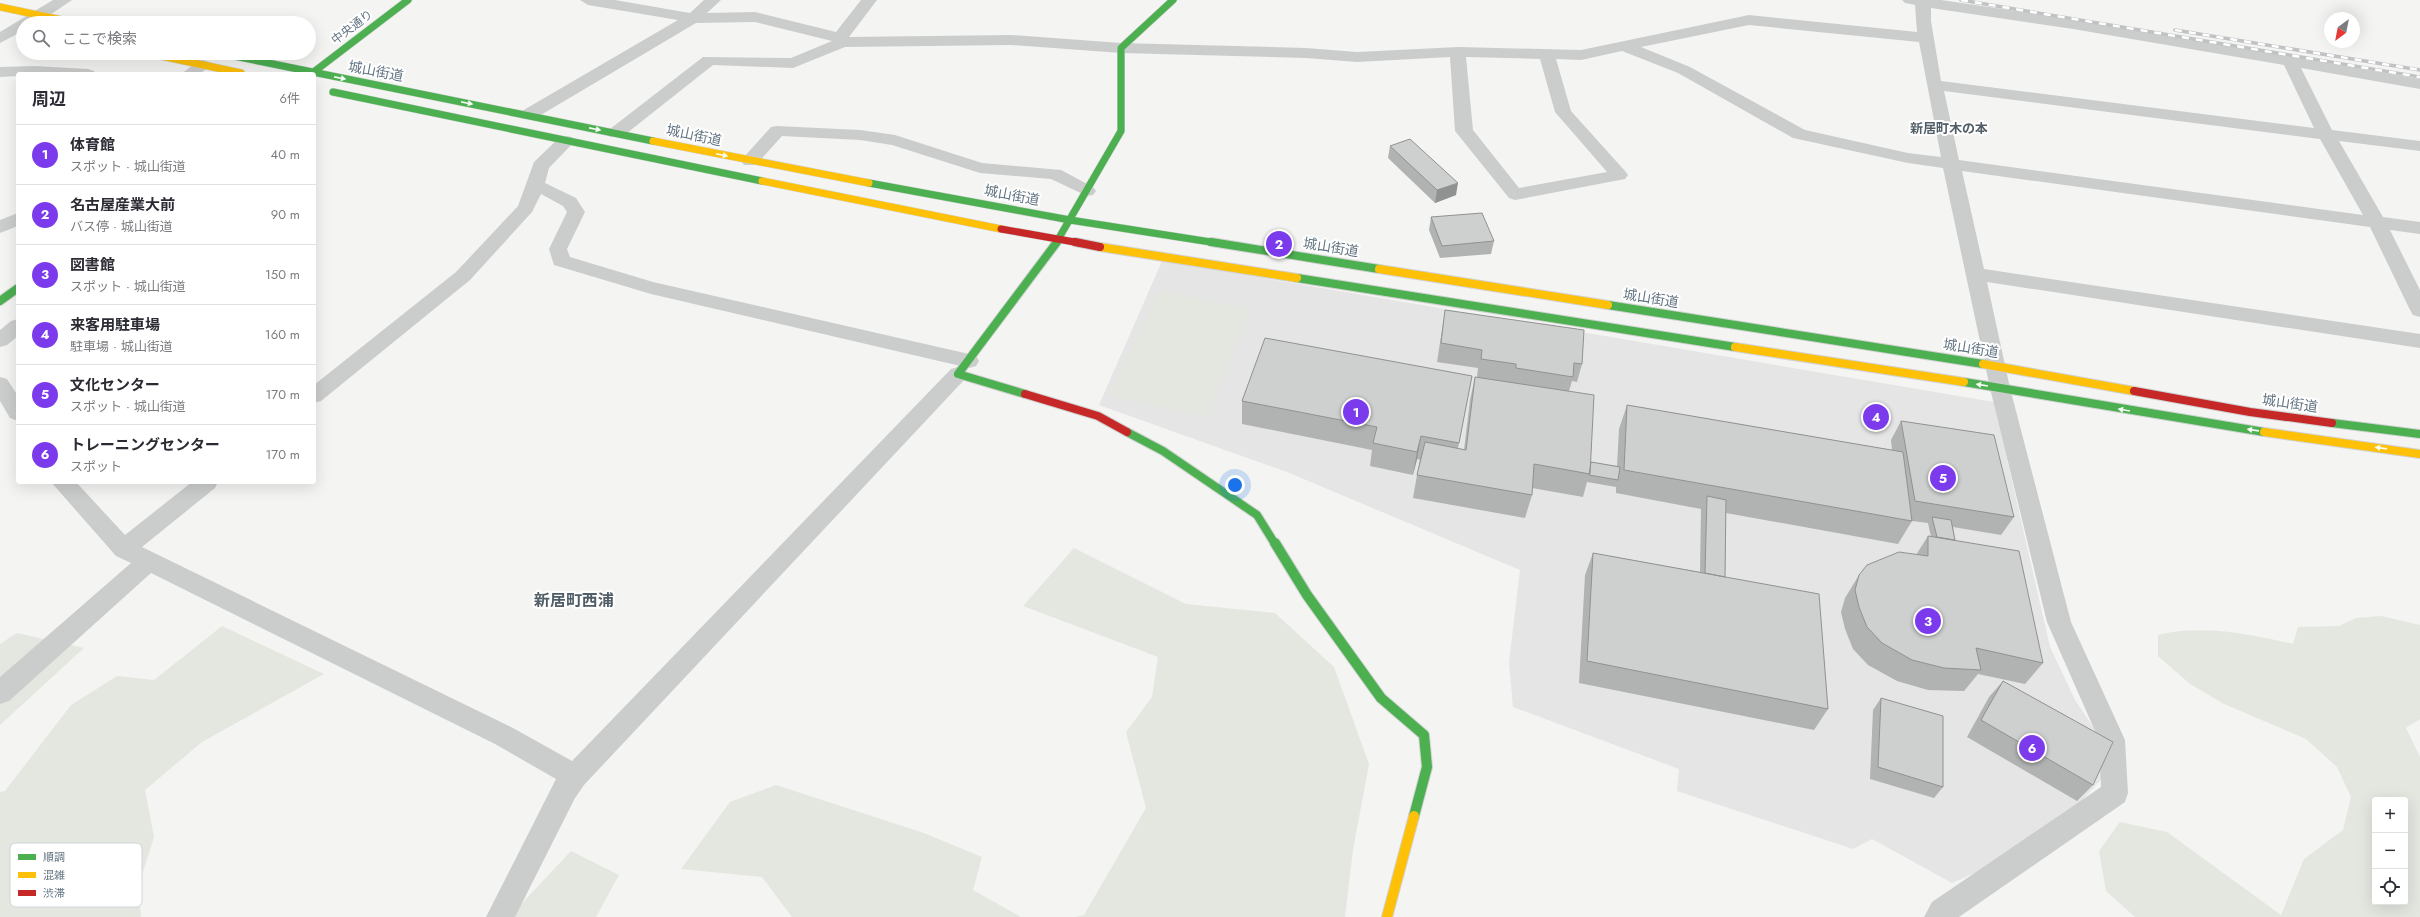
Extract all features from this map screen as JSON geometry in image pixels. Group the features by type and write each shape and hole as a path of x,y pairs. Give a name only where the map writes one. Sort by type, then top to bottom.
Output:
{"street":[{"path":"37,16 64,0"},
{"name":"中央通り","path":"313,72 408,0"},
{"path":"588,0 693,18 755,17 842,40 1011,40 1121,48 1306,53 1357,57 1458,52 1581,55 1749,20 1892,33 1927,38"},
{"path":"528,115 693,18 713,0"},
{"path":"616,133 709,60 793,64 842,40 869,0"},
{"path":"500,917 565,789 575,776 692,651 964,368 1058,240 1121,131 1121,48 1173,0"},
{"path":"1938,917 1942,912 2115,793 2112,740 2059,622 1998,377 1977,274 1934,85 1927,38 1917,1 2072,24 2288,60 2420,84"},
{"path":"0,7 16,22"},
{"path":"1623,46 1684,70 1799,134 1908,158 2420,228"},
{"path":"1458,52 1464,131 1515,194 1619,175 1563,112 1546,54"},
{"path":"180,60 238,72"},
{"name":"城山街道","path":"252,60 307,72"},
{"path":"2288,60 2326,134 2377,222 2420,310"},
{"path":"192,72 203,65"},
{"path":"0,72 52,72"},
{"name":"城山街道","path":"316,74 528,115 750,161 1070,220 1998,377 2210,425 2420,454"},
{"path":"1934,85 2420,146"},
{"name":"城山街道","path":"322,89 566,141 1058,240 1998,377 2420,434"},
{"path":"750,161 777,131 860,135 895,140 980,168 1055,174 1087,191"},
{"path":"316,394 463,276 526,208 536,185 540,166 566,141"},
{"path":"536,185 570,202 576,212 558,249 561,261 651,288 964,368 1098,416 1163,451 1257,515 1307,595 1381,698 1424,735 1427,767 1387,917"},
{"path":"0,227 16,220"},
{"path":"1977,274 2420,341"},
{"path":"0,302 16,290"},
{"path":"0,340 16,328"},
{"path":"0,384 16,410"},
{"path":"64,484 124,549 150,560 504,736 575,776"},
{"path":"124,549 205,484"},
{"path":"0,693 150,560"}],"shaded area":[{"path":"1162,261 1994,402 2050,647 2075,700 2108,749 2104,776 2061,824 1995,864 1952,883 1872,839 1853,849 1677,791 1679,769 1513,707 1509,662 1520,570 1287,472 1099,405"},
{"path":"1159,291 1250,308 1207,417 1109,396"},
{"path":"1074,548 1186,604 1275,613 1334,667 1369,764 1353,850 1345,917 1075,917 1084,915 1146,808 1126,732 1152,697 1158,657 1023,606"},
{"path":"2381,616 2420,625 2420,719 2406,728 2420,757 2420,917 2135,917 2106,891 2099,851 2120,822 2167,832 2281,915 2304,859 2343,830 2351,797 2337,767 2306,739 2224,704 2190,684 2158,656 2158,635 2191,630 2209,630 2243,634 2293,644 2298,627 2339,626 2356,618"},
{"path":"222,626 324,674 202,742 145,790 154,837 142,875 142,843 10,843 10,907 140,907 141,917 0,917 0,792 5,791 71,705 117,676 154,680"},
{"path":"17,633 84,648 0,725 0,644"},
{"path":"776,785 924,833 982,857 973,890 1021,917 792,917 762,877 681,869 730,802"},
{"path":"571,851 619,875 596,917 509,917"}],"building":[{"path":"1410,139 1458,183 1437,190 1390,146"},
{"path":"1482,213 1494,241 1442,246 1431,217"},
{"path":"1445,310 1584,330 1582,364 1574,363 1573,377 1516,368 1516,364 1481,359 1482,350 1441,343"},
{"path":"1265,338 1472,376 1459,443 1421,436 1417,452 1373,443 1377,427 1242,401"},
{"path":"1475,377 1594,395 1590,474 1534,464 1532,495 1417,475 1425,442 1466,450"},
{"path":"1627,405 1903,452 1912,521 1624,470"},
{"path":"1901,421 1994,435 2014,517 1915,501"},
{"path":"1591,462 1620,467 1618,480 1589,475"},
{"path":"1707,496 1726,500 1725,577 1705,573"},
{"path":"1932,517 1951,520 1955,540 1937,537"},
{"path":"1928,536 2019,551 2043,663 1976,648 1981,670 1944,668 1912,660 1882,643 1867,627 1859,607 1855,590 1859,575 1867,565 1899,552 1928,556"},
{"path":"1593,553 1819,594 1828,709 1587,661"},
{"path":"2003,681 2113,742 2093,785 1981,720"},
{"path":"1881,698 1943,716 1943,787 1878,767"}],"railway":[{"path":"1961,0 2420,77"},
{"path":"2175,30 2420,70"}],"traffic: fast":[{"path":"314,72 408,0"},
{"path":"1025,394 958,374 1058,241 1121,131 1121,48 1173,0"},
{"path":"254,60 313,72"},
{"path":"316,73 653,141"},
{"path":"333,92 762,181"},
{"path":"869,183 1070,220 1379,269"},
{"path":"1297,278 1735,347"},
{"path":"0,301 16,289"},
{"path":"1608,305 1983,364"},
{"path":"1964,382 2264,432"},
{"path":"2332,423 2420,434"},
{"path":"1127,432 1163,451 1257,515 1307,595 1381,698 1424,735 1427,767 1414,816"}],"traffic: slow":[{"path":"0,7 43,16"},
{"path":"180,60 236,72"},
{"path":"653,141 869,183"},
{"path":"762,181 1001,229"},
{"path":"1100,247 1297,278"},
{"path":"1379,269 1608,305"},
{"path":"1735,347 1964,382"},
{"path":"1983,364 2134,391"},
{"path":"2264,432 2420,454"},
{"path":"1387,917 1414,816"}],"traffic: jam":[{"path":"1001,229 1100,247"},
{"path":"2134,391 2250,412 2332,423"},
{"path":"1025,394 1098,416 1127,432"}],"place":[{"name":"名古屋産業大前","path":"1279,244"},
{"name":"体育館","path":"1356,412"},
{"name":"来客用駐車場","path":"1876,417"},
{"name":"文化センター","path":"1943,478"},
{"name":"図書館","path":"1928,621"},
{"name":"トレーニングセンター","path":"2032,748"}],"district":[{"name":"新居町木の本","path":"1949,128"},
{"name":"新居町西浦","path":"574,600"}]}
